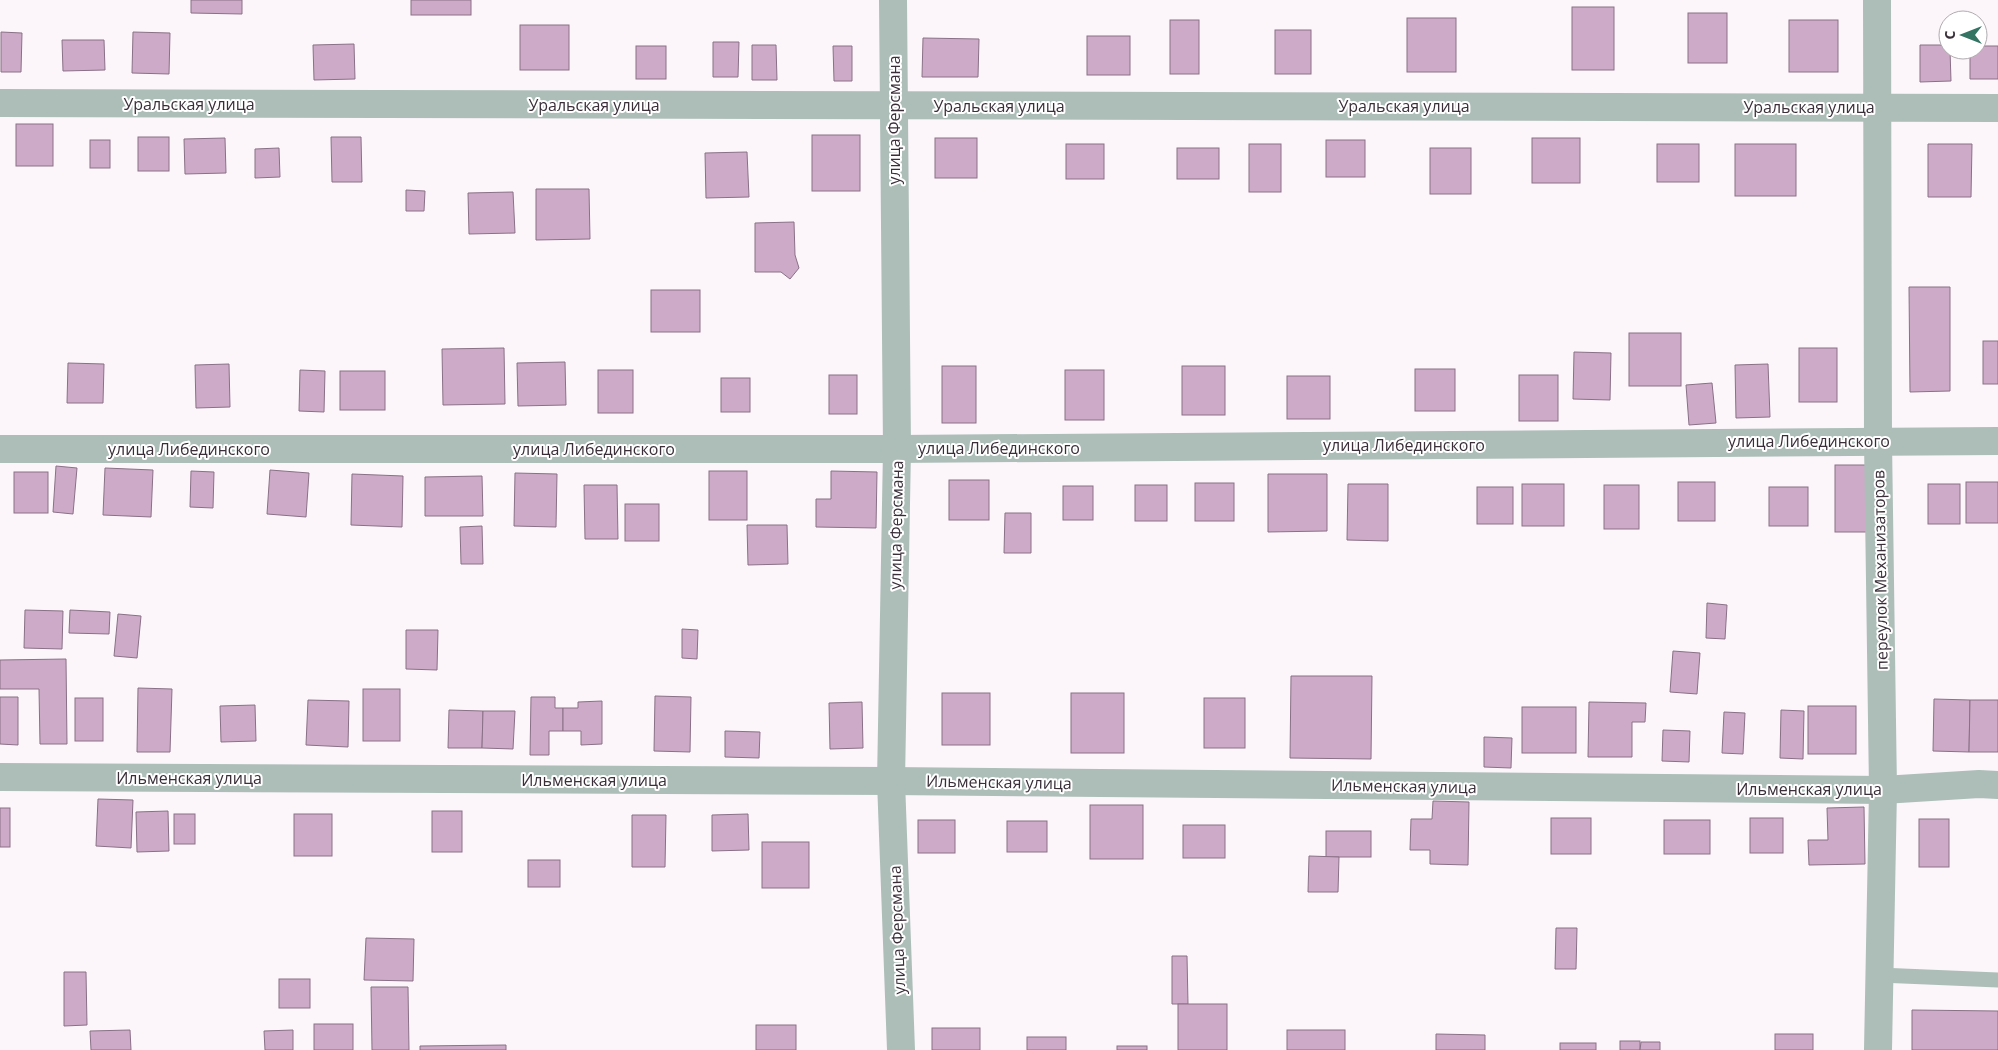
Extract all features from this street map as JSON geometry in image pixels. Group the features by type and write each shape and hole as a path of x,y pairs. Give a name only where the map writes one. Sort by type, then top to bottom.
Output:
{"street":[{"name":"улица Ферсмана","path":"893,0 897,449 891,781 901,1050"},
{"name":"переулок Механизаторов","path":"1877,0 1878,441 1883,790 1878,1050"},
{"name":"Уральская улица","path":"0,103 1998,108"},
{"name":"улица Либединского","path":"0,449 897,449 1998,441"},
{"name":"Ильменская улица","path":"0,778 891,781 1883,790 1979,784 1998,785"}],"lane":[{"path":"1878,975 1998,980"}],"building":[{"path":"191,0 242,0 242,14 191,13"},
{"path":"411,0 471,0 471,15 411,15"},
{"path":"1572,7 1614,7 1614,70 1572,70"},
{"path":"1688,13 1727,13 1727,63 1688,63"},
{"path":"1407,18 1456,18 1456,72 1407,72"},
{"path":"1170,20 1199,20 1199,74 1170,74"},
{"path":"1789,20 1838,20 1838,72 1789,72"},
{"path":"520,25 569,25 569,70 520,70"},
{"path":"1275,30 1311,30 1311,74 1275,74"},
{"path":"1,32 22,33 21,72 1,72"},
{"path":"133,32 170,33 169,74 132,73"},
{"path":"1087,36 1130,36 1130,75 1087,75"},
{"path":"923,38 979,39 978,77 922,77"},
{"path":"62,40 104,40 105,70 63,71"},
{"path":"713,42 739,42 738,77 713,77"},
{"path":"354,44 355,79 314,80 313,45"},
{"path":"752,45 776,45 777,80 752,80"},
{"path":"1920,45 1938,45 1938,60 1950,60 1951,81 1920,82"},
{"path":"636,46 666,46 666,79 636,79"},
{"path":"833,46 852,46 852,81 834,81"},
{"path":"1988,46 1998,46 1998,79 1970,79 1970,60 1988,60"},
{"path":"16,124 53,124 53,166 16,166"},
{"path":"812,135 860,135 860,191 812,191"},
{"path":"138,137 169,137 169,171 138,171"},
{"path":"331,137 361,137 362,182 332,182"},
{"path":"225,138 226,173 185,174 184,139"},
{"path":"935,138 977,138 977,178 935,178"},
{"path":"1532,138 1580,138 1580,183 1532,183"},
{"path":"90,140 110,140 110,168 90,168"},
{"path":"1326,140 1365,140 1365,177 1326,177"},
{"path":"1066,144 1104,144 1104,179 1066,179"},
{"path":"1249,144 1281,144 1281,192 1249,192"},
{"path":"1657,144 1699,144 1699,182 1657,182"},
{"path":"1735,144 1796,144 1796,196 1735,196"},
{"path":"1928,144 1972,144 1971,197 1928,197"},
{"path":"279,148 280,177 255,178 255,149"},
{"path":"1177,148 1219,148 1219,179 1177,179"},
{"path":"1430,148 1471,148 1471,194 1430,194"},
{"path":"747,152 749,197 706,198 705,153"},
{"path":"536,189 589,189 590,239 536,240"},
{"path":"406,190 425,191 424,211 406,211"},
{"path":"513,192 515,233 469,234 468,193"},
{"path":"794,222 795,255 799,268 790,279 781,272 755,272 755,223"},
{"path":"1909,287 1950,287 1950,391 1910,392"},
{"path":"651,290 700,290 700,332 651,332"},
{"path":"1629,333 1681,333 1681,386 1629,386"},
{"path":"1983,341 1998,341 1998,384 1983,384"},
{"path":"504,348 505,404 443,405 442,349"},
{"path":"1799,348 1837,348 1837,402 1799,402"},
{"path":"1574,352 1611,353 1610,400 1573,399"},
{"path":"565,362 566,405 518,406 517,363"},
{"path":"68,363 104,364 103,403 67,403"},
{"path":"229,364 230,407 196,408 195,365"},
{"path":"1768,364 1770,417 1736,418 1735,365"},
{"path":"942,366 976,366 976,423 942,423"},
{"path":"1182,366 1225,366 1225,415 1182,415"},
{"path":"1415,369 1455,369 1455,411 1415,411"},
{"path":"300,370 325,371 324,412 299,411"},
{"path":"598,370 633,370 633,413 598,413"},
{"path":"1065,370 1104,370 1104,420 1065,420"},
{"path":"340,371 385,371 385,410 340,410"},
{"path":"829,375 857,375 857,414 829,414"},
{"path":"1519,375 1558,375 1558,421 1519,421"},
{"path":"1287,376 1330,376 1330,419 1287,419"},
{"path":"721,378 750,378 750,412 721,412"},
{"path":"1712,383 1716,423 1689,425 1686,385"},
{"path":"1835,465 1868,465 1868,532 1835,532"},
{"path":"56,466 77,468 73,514 53,512"},
{"path":"105,468 153,470 151,517 103,515"},
{"path":"270,470 309,473 306,517 267,514"},
{"path":"191,471 214,472 213,508 190,507"},
{"path":"709,471 747,471 747,520 709,520"},
{"path":"831,471 877,472 876,528 816,527 816,499 831,499"},
{"path":"14,472 48,472 48,513 14,513"},
{"path":"515,473 557,474 556,527 514,526"},
{"path":"352,474 403,476 402,527 351,525"},
{"path":"1268,474 1327,474 1327,531 1268,532"},
{"path":"482,476 483,516 425,516 425,477"},
{"path":"949,480 989,480 989,520 949,520"},
{"path":"1678,482 1715,482 1715,521 1678,521"},
{"path":"1966,482 1998,482 1998,523 1966,523"},
{"path":"1195,483 1234,483 1234,521 1195,521"},
{"path":"1348,484 1388,484 1388,541 1347,540"},
{"path":"1522,484 1564,484 1564,526 1522,526"},
{"path":"1928,484 1960,484 1960,524 1928,524"},
{"path":"584,485 617,485 618,539 585,539"},
{"path":"1135,485 1167,485 1167,521 1135,521"},
{"path":"1604,485 1639,485 1639,529 1604,529"},
{"path":"1063,486 1093,486 1093,520 1063,520"},
{"path":"1477,487 1513,487 1513,524 1477,524"},
{"path":"1769,487 1808,487 1808,526 1769,526"},
{"path":"625,504 659,504 659,541 625,541"},
{"path":"1005,513 1031,513 1031,553 1004,553"},
{"path":"747,525 787,525 788,564 748,565"},
{"path":"482,526 483,564 461,564 460,527"},
{"path":"1707,603 1727,605 1725,639 1706,638"},
{"path":"25,610 63,611 62,649 24,648"},
{"path":"70,610 110,612 109,634 69,633"},
{"path":"118,614 141,616 137,658 114,656"},
{"path":"682,629 698,630 697,659 682,658"},
{"path":"406,630 438,630 437,670 406,669"},
{"path":"1673,651 1700,653 1697,694 1670,692"},
{"path":"66,659 67,744 40,744 39,689 0,689 0,660"},
{"path":"1291,676 1372,676 1371,759 1290,758"},
{"path":"138,688 172,689 170,752 137,752"},
{"path":"363,689 400,689 400,741 363,741"},
{"path":"942,693 990,693 990,745 942,745"},
{"path":"1071,693 1124,693 1124,753 1071,753"},
{"path":"655,696 691,697 690,752 654,751"},
{"path":"0,697 18,697 18,745 0,744"},
{"path":"531,697 555,697 555,708 563,708 563,731 549,731 549,755 530,755"},
{"path":"75,698 103,698 103,741 75,741"},
{"path":"1204,698 1245,698 1245,748 1204,748"},
{"path":"1934,699 1970,700 1969,752 1933,751"},
{"path":"308,700 349,701 348,747 306,745"},
{"path":"1970,700 1998,700 1998,752 1969,752"},
{"path":"602,701 602,744 581,745 581,731 563,731 563,708 578,708 578,702"},
{"path":"862,702 863,748 830,749 829,703"},
{"path":"1589,702 1646,703 1645,722 1632,722 1632,757 1588,757"},
{"path":"255,705 256,741 221,742 220,706"},
{"path":"1808,706 1856,706 1856,754 1808,754"},
{"path":"1522,707 1576,707 1576,753 1522,753"},
{"path":"449,710 483,711 482,748 448,748"},
{"path":"1781,710 1804,711 1803,759 1780,758"},
{"path":"483,711 515,711 513,749 482,748"},
{"path":"1724,712 1745,713 1743,754 1722,753"},
{"path":"1663,730 1690,731 1689,762 1662,761"},
{"path":"725,731 760,732 759,758 725,757"},
{"path":"1484,737 1512,738 1511,768 1484,767"},
{"path":"98,799 133,800 131,848 96,846"},
{"path":"1433,801 1469,802 1468,865 1430,864 1430,850 1410,850 1411,819 1432,819"},
{"path":"1090,805 1143,805 1143,859 1090,859"},
{"path":"1864,807 1865,864 1809,865 1808,840 1828,840 1827,808"},
{"path":"0,808 10,808 10,847 0,847"},
{"path":"168,811 169,851 137,852 136,812"},
{"path":"432,811 462,811 462,852 432,852"},
{"path":"174,814 195,814 195,844 174,844"},
{"path":"294,814 332,814 332,856 294,856"},
{"path":"748,814 749,850 712,851 712,815"},
{"path":"632,815 666,815 665,867 632,867"},
{"path":"1551,818 1591,818 1591,854 1551,854"},
{"path":"1750,818 1783,818 1783,853 1750,853"},
{"path":"1919,819 1949,819 1949,867 1919,867"},
{"path":"918,820 955,820 955,853 918,853"},
{"path":"1664,820 1710,820 1710,854 1664,854"},
{"path":"1007,821 1047,821 1047,852 1007,852"},
{"path":"1183,825 1225,825 1225,858 1183,858"},
{"path":"1326,831 1371,831 1371,857 1326,857"},
{"path":"762,842 809,842 809,888 762,888"},
{"path":"1309,856 1339,857 1338,892 1308,892"},
{"path":"528,860 560,860 560,887 528,887"},
{"path":"1556,928 1577,928 1576,969 1555,969"},
{"path":"366,938 414,939 413,981 364,980"},
{"path":"1172,956 1187,956 1188,1004 1172,1004"},
{"path":"64,972 86,972 87,1025 64,1026"},
{"path":"279,979 310,979 310,1008 279,1008"},
{"path":"371,987 408,987 409,1050 372,1050"},
{"path":"1178,1004 1227,1004 1227,1050 1178,1050"},
{"path":"1912,1010 1998,1011 1998,1050 1912,1050"},
{"path":"314,1024 353,1024 353,1050 314,1050"},
{"path":"756,1025 796,1025 796,1050 756,1050"},
{"path":"932,1028 980,1028 980,1050 932,1050"},
{"path":"130,1030 131,1050 91,1050 90,1031"},
{"path":"293,1030 293,1050 265,1050 264,1031"},
{"path":"1287,1030 1345,1030 1345,1050 1287,1050"},
{"path":"1436,1034 1485,1035 1485,1050 1436,1050"},
{"path":"1775,1034 1813,1034 1813,1050 1775,1050"},
{"path":"1027,1037 1066,1037 1066,1050 1027,1050"},
{"path":"1620,1041 1640,1041 1640,1050 1620,1050"},
{"path":"1641,1042 1660,1042 1660,1050 1640,1050"},
{"path":"1560,1043 1596,1043 1596,1050 1560,1050"},
{"path":"506,1045 506,1050 420,1050 420,1046"},
{"path":"1117,1046 1147,1046 1147,1050 1117,1050"}]}
